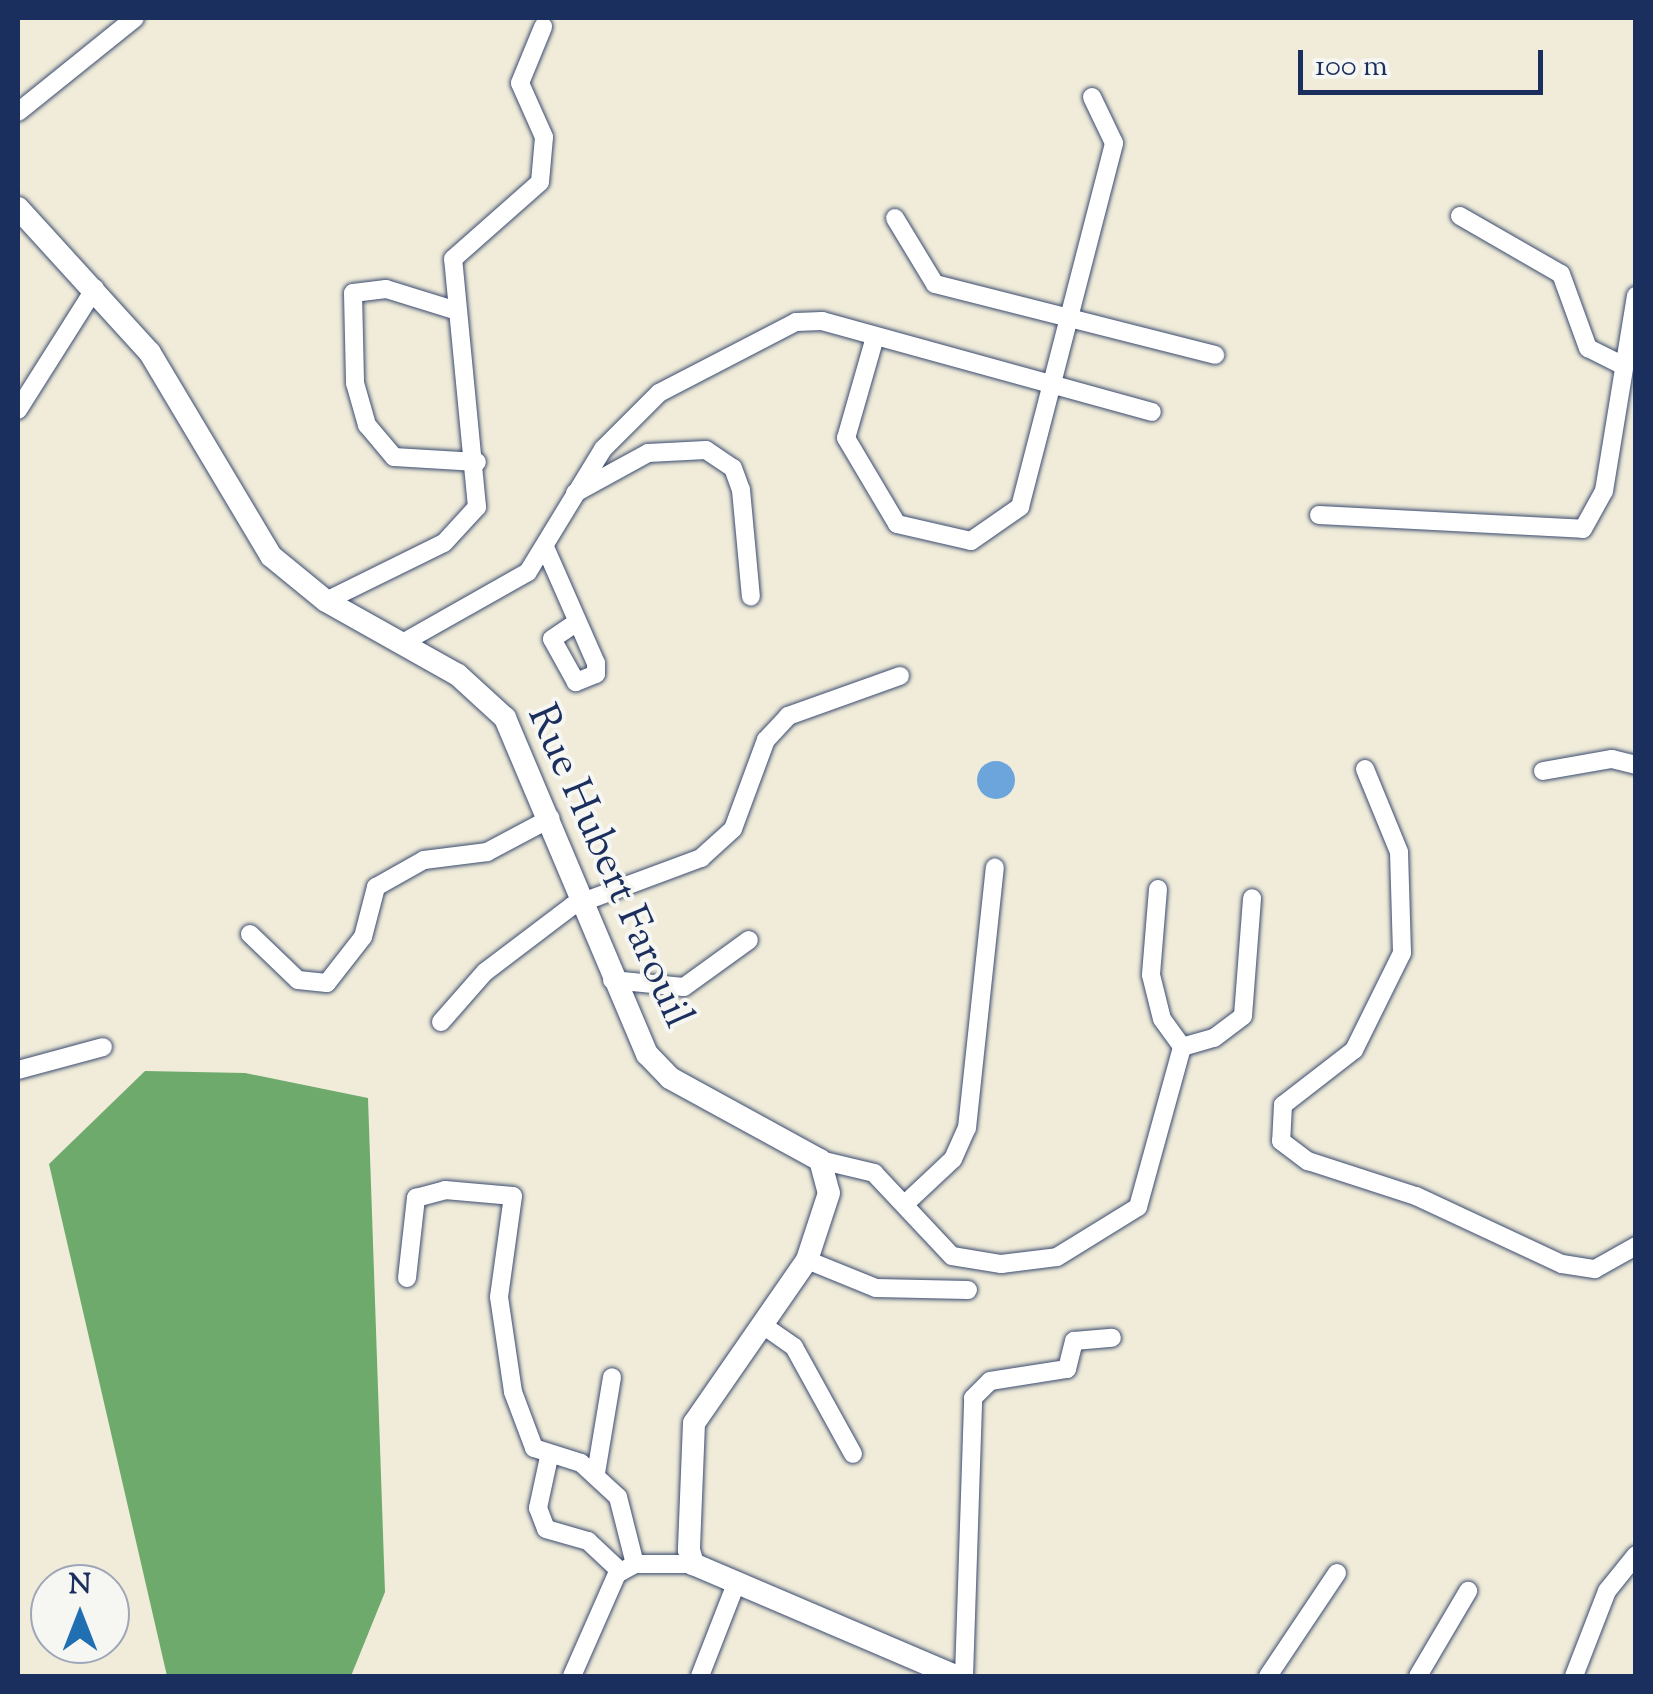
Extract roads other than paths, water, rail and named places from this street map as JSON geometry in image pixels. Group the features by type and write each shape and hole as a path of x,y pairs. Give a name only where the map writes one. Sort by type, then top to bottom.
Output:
{"street":[{"path":"18,112 135,18"},
{"path":"326,601 466,526 478,507 478,462 454,310 460,246 529,200 540,182 544,136 520,83 543,26"},
{"path":"875,337 846,438 896,524 971,542 1020,507 1065,316 1114,143 1092,98"},
{"name":"Rue Hubert Farouil","path":"18,208 95,288 150,353 271,556 326,601 406,641 490,699 551,818 635,1034 670,1078 820,1160"},
{"path":"1460,216 1561,274 1588,348 1624,366"},
{"path":"895,218 935,284 1215,355"},
{"path":"18,410 95,288"},
{"path":"454,310 386,288 353,293 355,384 367,425 394,457 478,462"},
{"path":"1319,515 1583,529 1604,491 1636,296"},
{"path":"406,641 496,596 544,546 574,493 659,393 770,330 822,321 1152,412"},
{"path":"574,493 648,454 706,450 733,468 741,490 751,598"},
{"path":"544,546 576,623"},
{"path":"441,1022 485,972 582,900 701,858 733,829 766,740 788,716 900,676"},
{"path":"1543,771 1612,759 1636,765"},
{"path":"1364,769 1400,852 1402,952 1354,1050 1283,1105 1281,1140 1308,1162 1416,1196 1562,1264 1595,1269 1636,1246"},
{"path":"250,934 298,980 326,983 363,936 376,886 424,860 487,852 551,818"},
{"path":"905,1204 953,1159 968,1128 995,866"},
{"path":"1158,888 1151,975 1162,1020 1182,1046"},
{"path":"1182,1046 1214,1038 1242,1016 1252,898"},
{"path":"612,980 684,986 749,940"},
{"path":"693,1564 686,1519 694,1423 767,1328 808,1260 829,1193 820,1160 874,1173 968,1261 1032,1262 1072,1250 1138,1206 1182,1046"},
{"path":"18,1070 104,1047"},
{"path":"406,1278 416,1198 445,1190 513,1196 499,1297 503,1356 534,1448 549,1458 596,1473 618,1497 628,1568 572,1676"},
{"path":"808,1260 876,1288 968,1290"},
{"path":"767,1328 794,1347 853,1454"},
{"path":"549,1458 538,1508 546,1528 588,1540 628,1568 693,1564 950,1675 973,1398 990,1381 1067,1369 1074,1341 1112,1338"},
{"path":"596,1473 612,1377"},
{"path":"1574,1676 1607,1591 1636,1555"},
{"path":"1268,1676 1337,1573"},
{"path":"700,1676 738,1581"},
{"path":"1418,1676 1468,1591"}],"water":[{"path":"996,761 1009,767 1015,780 1009,793 996,799 983,793 977,780 983,767"}]}
